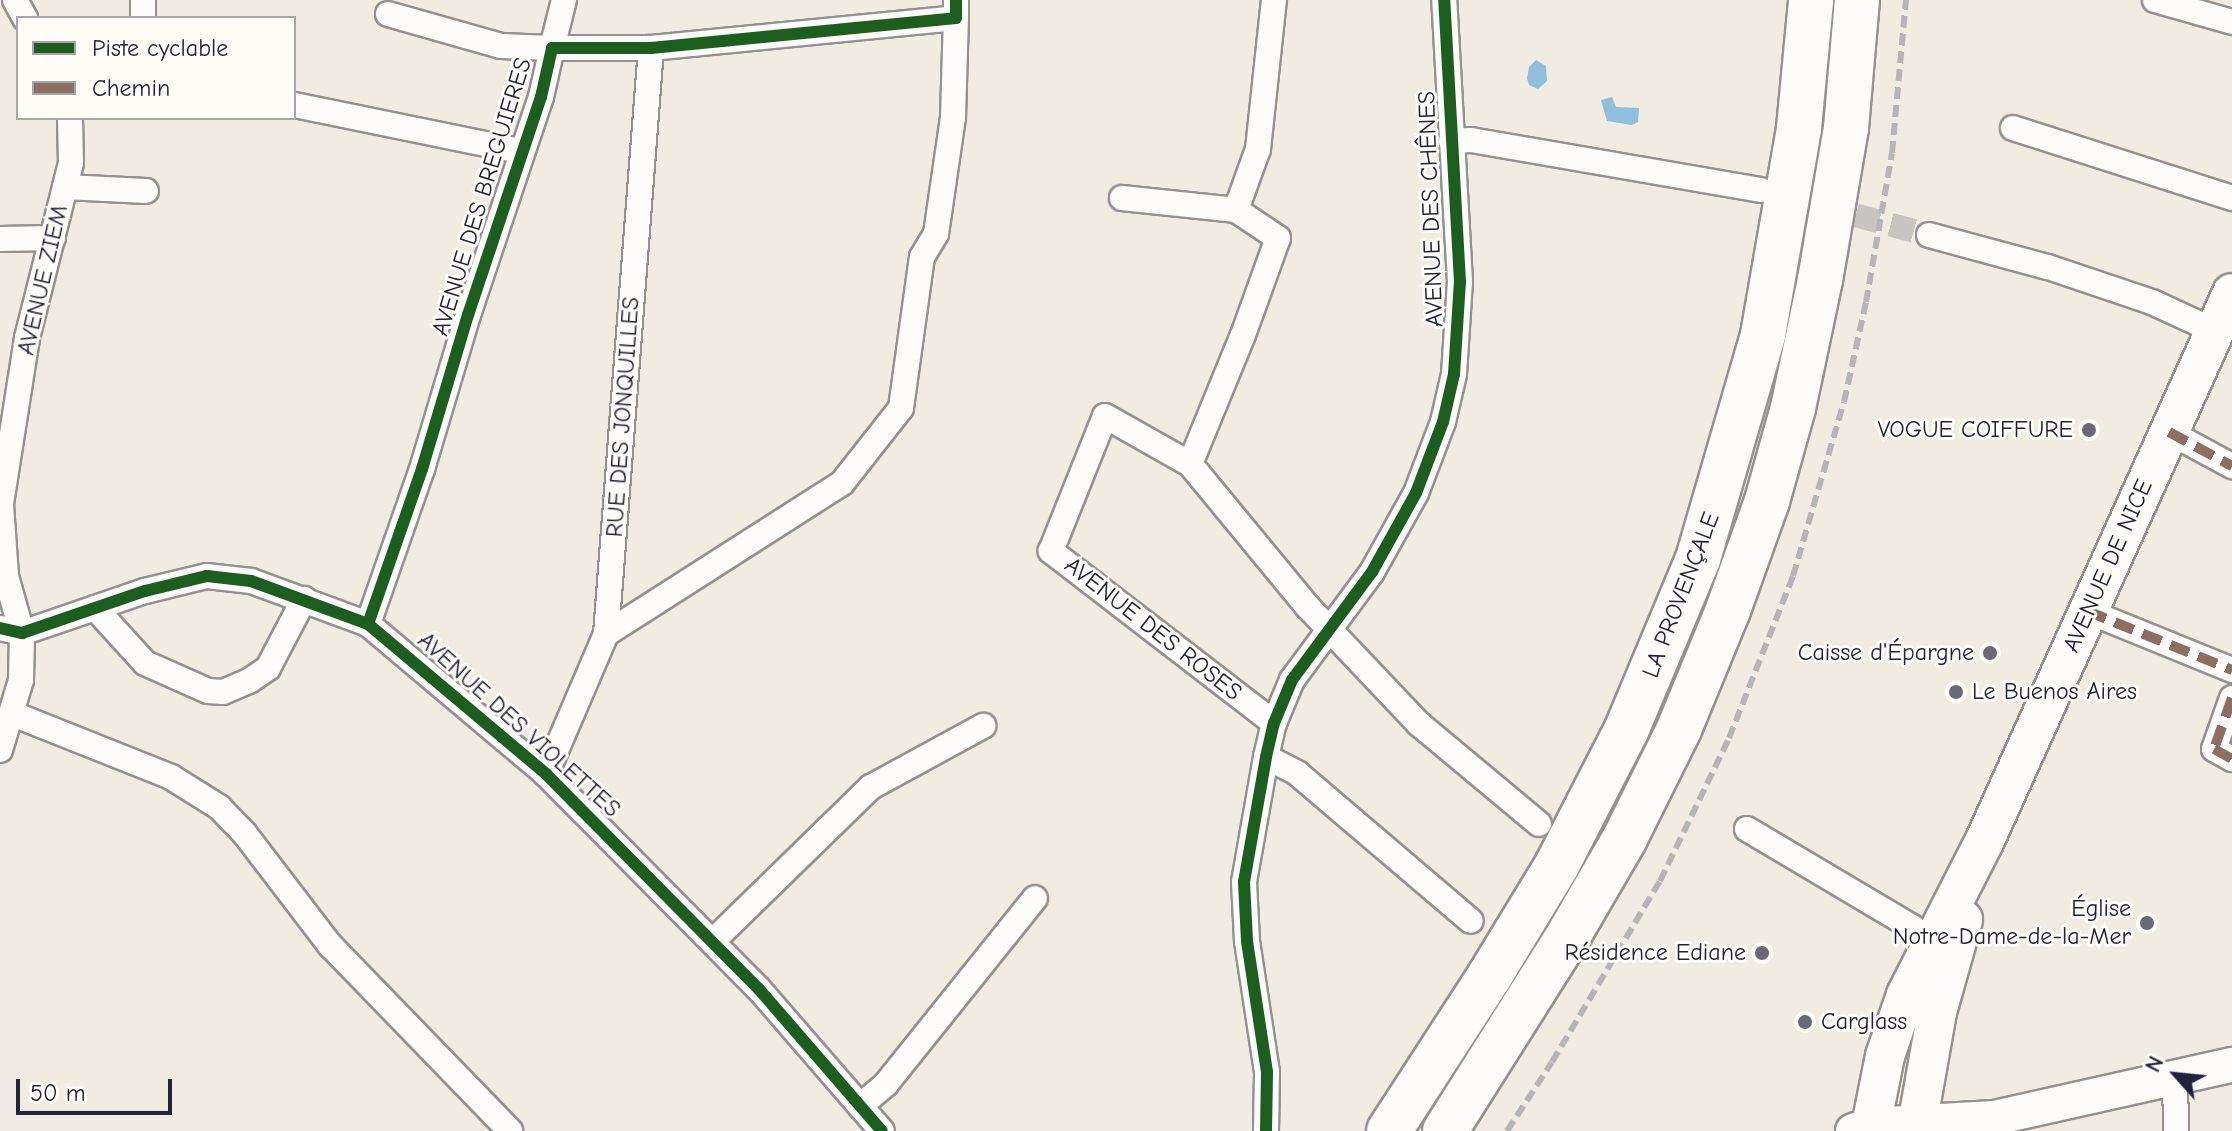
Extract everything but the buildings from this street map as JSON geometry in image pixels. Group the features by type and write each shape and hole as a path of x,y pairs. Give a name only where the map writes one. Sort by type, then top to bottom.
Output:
{"highway":[{"name":"LA PROVENÇALE","path":"1389,1131 1557,865 1626,731 1698,559 1766,320 1799,128 1811,0"},
{"name":"LA PROVENÇALE","path":"1445,1131 1556,957 1625,838 1679,729 1728,610 1789,421 1820,280 1846,128 1857,0"}],"main road":[{"name":"AVENUE DE NICE","path":"1864,1129 1897,1020 1932,940 1985,840 2232,293"},
{"name":"AVENUE DE NICE","path":"1916,1126 1927,1058 1947,973 1985,840"},
{"path":"1864,1129 1983,1124 2232,1065"}],"street":[{"path":"388,14 501,46 552,48 564,0"},
{"path":"1236,210 1258,149 1274,0"},
{"name":"AVENUE DES CHÊNES","path":"1266,1131 1267,1072 1244,903 1247,853 1274,723 1292,680 1396,533 1421,482 1443,422 1454,374 1460,316 1444,0"},
{"path":"2155,0 2232,22"},
{"path":"606,634 842,483 901,408 922,257 936,234 953,117 956,9"},
{"name":"AVENUE DES BREGUIERES","path":"368,624 422,469 521,151 541,97 552,48 651,48 956,9"},
{"name":"RUE DES JONQUILLES","path":"546,774 606,634 651,48"},
{"path":"296,105 521,151"},
{"name":"AVENUE ZIEM","path":"0,750 21,680 11,630 1,504 9,386 27,338 71,163 70,120"},
{"path":"2013,128 2232,198"},
{"path":"1451,141 1471,140 1761,190"},
{"name":"AVENUE ZIEM","path":"65,187 146,191"},
{"path":"1122,198 1236,210 1278,238 1243,335 1190,464"},
{"path":"1929,235 2048,267 2152,302 2215,331"},
{"path":"0,239 53,238"},
{"name":"AVENUE DES ROSES","path":"1274,723 1051,551 1105,416 1190,464 1329,628 1419,724 1539,824"},
{"path":"2169,432 2232,466"},
{"name":"AVENUE DES VIOLETTES","path":"11,630 207,576 243,579 368,624 546,774 713,941 882,1131"},
{"path":"95,608 145,663 208,691 223,692 249,681 268,668 279,654 304,599"},
{"path":"2087,611 2232,670"},
{"path":"2232,698 2214,749 2232,759"},
{"path":"13,714 171,777 219,807 245,834 330,945 510,1131"},
{"path":"713,941 871,787 983,726"},
{"path":"1266,757 1297,773 1471,921"},
{"path":"1747,829 1932,940 1941,949 1922,1048 1927,1058"},
{"path":"860,1106 886,1084 1035,898"},
{"path":"2175,1077 2176,1131"}],"water":[{"path":"1536,60 1546,66 1547,81 1538,89 1529,85 1527,78 1529,67"},
{"path":"1612,97 1616,107 1639,108 1638,122 1632,125 1607,121 1601,100"}],"tunnel":[{"path":"1821,206 1929,235"}],"railway":[{"path":"1507,1131 1660,881 1729,738 1793,576 1844,402 1866,302 1892,153 1906,0"}],"marked path":[{"path":"2169,432 2232,466"},
{"path":"2087,611 2232,670"},
{"path":"2232,698 2214,749 2232,759"}],"cycle path":[{"path":"368,624 422,469 468,315 541,97 552,48 651,48 956,18 956,0"},
{"path":"1266,1131 1267,1072 1247,941 1244,882 1274,723 1292,680 1372,572 1416,493 1443,422 1454,374 1460,282 1444,0"},
{"path":"0,628 22,633 145,591 207,576 251,581 368,624 546,774 758,988 882,1131"}],"place":[{"name":"VOGUE COIFFURE","path":"2089,430"},
{"name":"Caisse d'Épargne","path":"1990,653"},
{"name":"Le Buenos Aires","path":"1956,692"},
{"name":"Église Notre-Dame-de-la-Mer","path":"2147,923"},
{"name":"Résidence Ediane","path":"1762,953"},
{"name":"Carglass","path":"1805,1022"}]}
